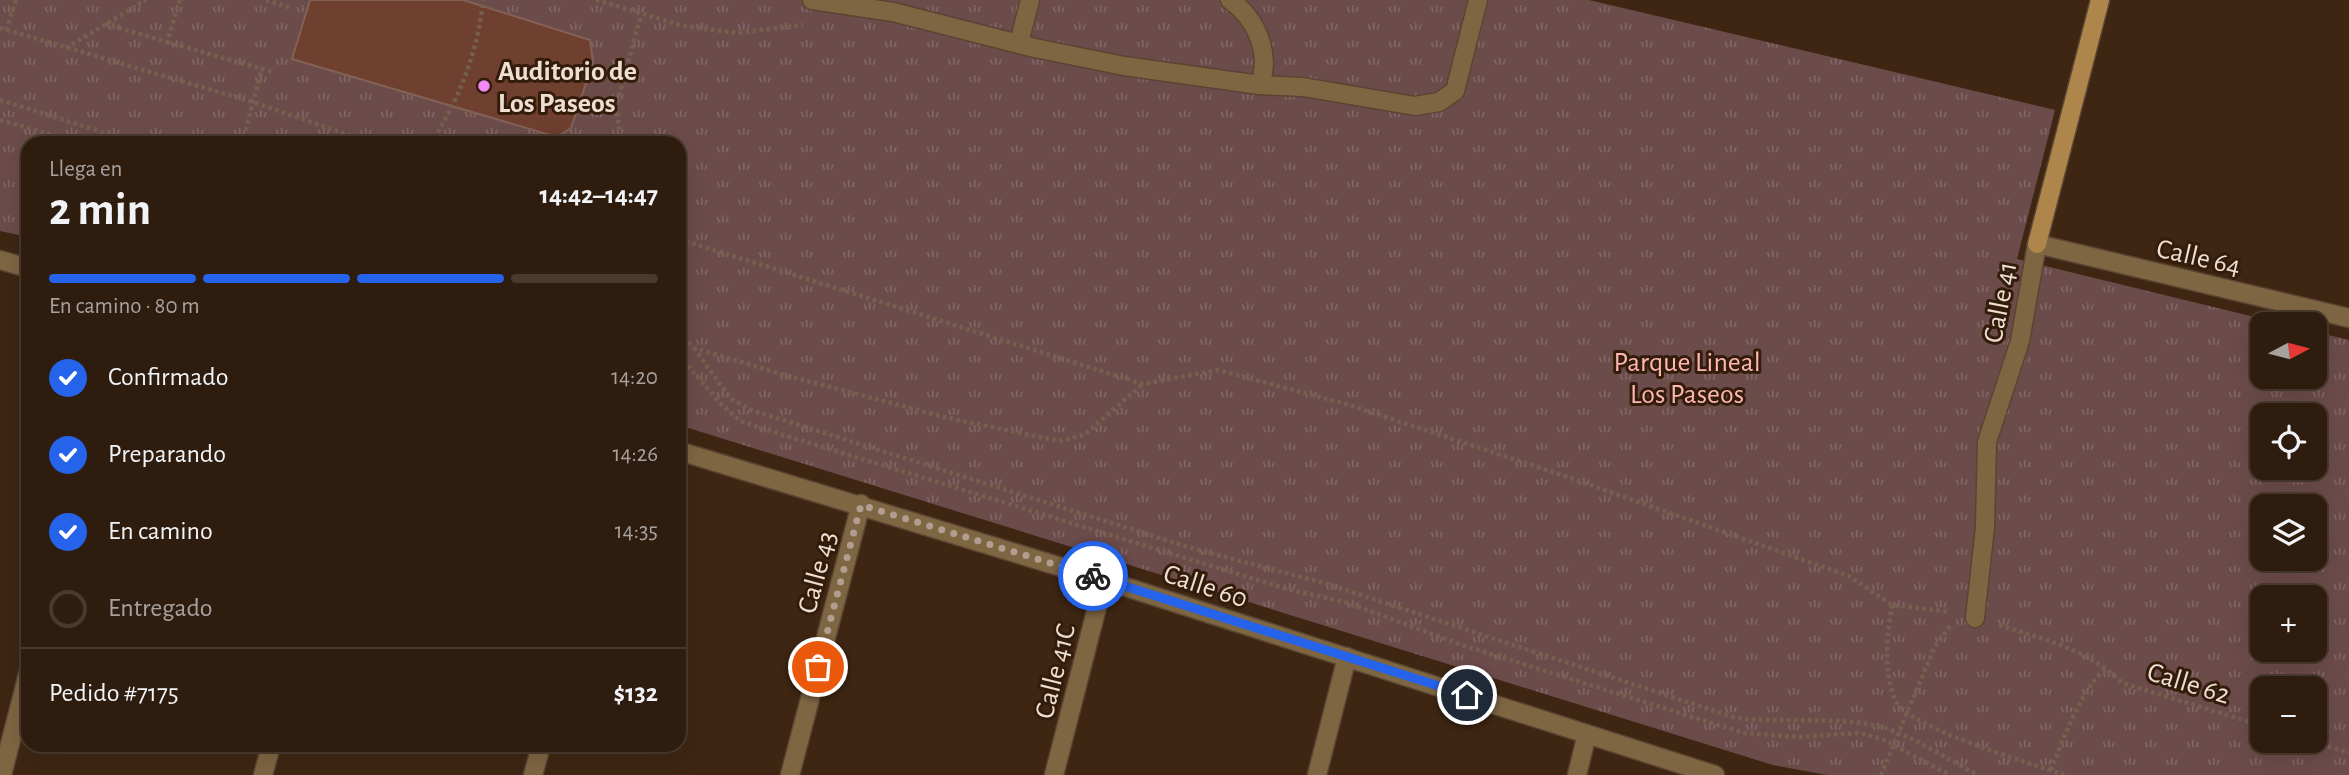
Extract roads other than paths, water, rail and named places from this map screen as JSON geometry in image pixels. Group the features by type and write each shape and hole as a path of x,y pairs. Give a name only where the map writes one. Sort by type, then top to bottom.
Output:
{"street":[{"path":"812,0 893,12 1135,68 1260,85 1303,86 1415,106 1439,102 1455,91 1478,0"},
{"path":"1019,43 1030,0"},
{"path":"1230,0 1253,22 1261,42 1265,70 1260,85"},
{"name":"Calle 41","path":"1968,615 1985,527 1987,442 2021,341 2037,244 2100,0"},
{"name":"Calle 64","path":"2037,244 2349,318"},
{"path":"0,260 21,266"},
{"name":"Calle 60","path":"686,453 1104,580 1715,775"},
{"name":"Calle 43","path":"790,775 861,505"},
{"name":"Calle 41C","path":"1054,775 1104,580"},
{"path":"1317,775 1347,657"},
{"path":"2,775 21,701"},
{"path":"1577,775 1587,734"},
{"path":"263,775 269,752"},
{"path":"533,775 539,752"}],"place":[{"name":"Auditorio de Los Paseos","path":"484,86"}],"park label":[{"name":"Parque Lineal Los Paseos","path":"1687,377"}]}
